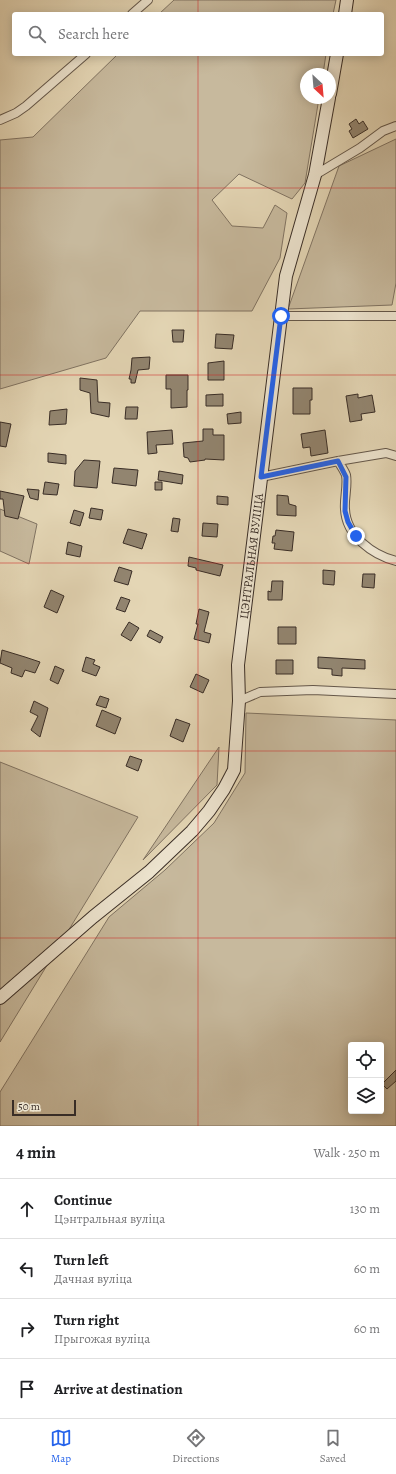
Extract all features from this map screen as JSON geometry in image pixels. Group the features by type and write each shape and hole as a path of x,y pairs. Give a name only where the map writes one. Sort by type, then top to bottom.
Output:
{"street":[{"path":"134,12 148,0"},
{"path":"345,12 347,0"},
{"path":"0,120 16,113 26,106 84,56"},
{"path":"335,68 337,56"},
{"name":"ЦЭНТРАЛЬНАЯ ВУЛІЦА","path":"0,998 93,917 149,872 192,831 209,811 224,789 234,770 239,701 238,665 286,276 315,175 328,104"},
{"path":"315,175 340,161 383,131 396,126"},
{"path":"281,316 396,316"},
{"path":"261,477 386,453 396,456"},
{"path":"338,461 346,477 345,511 348,522 356,536 367,547 384,558 396,561"},
{"path":"239,701 260,692 313,690 396,694"}],"shaded area":[{"path":"174,0 336,0 333,12 161,12"},
{"path":"116,56 326,56 324,68 300,68 300,104 318,104 305,183 292,199 239,174 212,200 232,226 263,228 275,205 287,213 280,258 252,311 140,311 106,358 0,389 0,140 33,137"},
{"path":"396,139 396,283 392,305 288,309 339,166"},
{"path":"0,509 37,524 29,564 0,551"},
{"path":"246,713 396,720 396,1126 0,1126 0,1092 109,917 165,870 214,823 245,773"},
{"path":"219,747 217,785 143,860"},
{"path":"0,762 138,817 0,1042"}],"building":[{"path":"356,119 359,124 363,121 368,129 353,138 349,131 352,129 349,124"},
{"path":"172,330 184,330 183,342 173,342"},
{"path":"216,334 234,335 232,349 215,348"},
{"path":"150,357 149,369 138,370 135,383 131,383 131,379 129,379 132,358"},
{"path":"224,361 224,380 208,380 208,363"},
{"path":"166,375 188,375 187,407 171,408 171,389 166,389"},
{"path":"80,378 97,380 98,402 110,403 109,417 91,413 90,393 80,390"},
{"path":"293,388 312,388 310,414 293,414"},
{"path":"223,394 223,406 206,406 206,395"},
{"path":"358,394 358,398 372,395 375,412 361,414 362,420 350,422 346,396"},
{"path":"126,407 138,407 137,419 125,419"},
{"path":"67,409 66,424 49,425 50,411"},
{"path":"241,412 241,423 228,424 227,414"},
{"path":"0,422 11,424 6,447 0,446"},
{"path":"203,429 213,429 213,435 224,435 224,460 205,459 190,462 188,458 184,457 183,443 203,441"},
{"path":"172,430 173,444 156,445 157,453 148,454 147,432"},
{"path":"325,430 328,453 311,456 310,447 303,448 301,434"},
{"path":"48,453 66,455 66,464 48,462"},
{"path":"84,460 100,461 97,488 74,486 75,471"},
{"path":"114,468 138,470 136,486 112,483"},
{"path":"159,471 183,475 182,484 158,480"},
{"path":"45,482 59,484 57,495 43,494"},
{"path":"155,482 162,482 162,490 155,490"},
{"path":"27,489 39,490 38,500 30,498"},
{"path":"0,491 24,496 18,519 5,516 3,499 0,499"},
{"path":"277,495 288,496 289,504 296,506 296,516 277,515"},
{"path":"217,496 228,497 228,505 217,504"},
{"path":"91,508 103,510 101,520 89,518"},
{"path":"74,510 84,513 80,526 70,523"},
{"path":"173,518 180,519 178,532 171,531"},
{"path":"203,523 218,524 217,537 202,536"},
{"path":"128,529 147,534 142,549 123,543"},
{"path":"276,530 294,532 292,551 274,549 275,543 272,543"},
{"path":"68,542 82,546 80,557 66,554"},
{"path":"189,557 223,565 220,576 196,570 196,568 188,566"},
{"path":"119,567 132,571 128,585 114,581"},
{"path":"323,570 335,571 334,585 323,584"},
{"path":"363,574 375,574 374,588 362,587"},
{"path":"272,581 283,581 282,600 268,600 268,591 271,592"},
{"path":"51,590 64,596 57,613 44,607"},
{"path":"121,597 130,600 125,612 116,609"},
{"path":"199,609 209,612 204,632 211,634 209,643 194,639 198,624 196,624"},
{"path":"129,622 139,628 131,641 121,635"},
{"path":"278,627 296,627 296,644 278,644"},
{"path":"150,630 163,637 160,643 147,636"},
{"path":"2,650 40,662 35,673 25,670 22,677 11,673 12,668 0,663"},
{"path":"86,657 95,660 93,664 100,667 96,676 82,671"},
{"path":"318,657 365,660 365,669 342,668 342,676 332,675 332,669 318,668"},
{"path":"276,660 293,660 293,674 276,674"},
{"path":"55,666 64,670 58,684 50,680"},
{"path":"196,674 209,680 203,693 190,687"},
{"path":"100,696 109,699 106,708 96,705"},
{"path":"34,701 48,708 40,737 31,730 38,716 30,712"},
{"path":"102,710 121,718 115,734 96,726"},
{"path":"176,719 190,724 183,742 170,736"},
{"path":"130,756 142,760 138,771 126,766"},
{"path":"396,1070 396,1081 387,1089 384,1086 384,1082"}],"route":[{"path":"281,316 261,477 338,461 346,477 345,511 348,522 356,536"}]}
